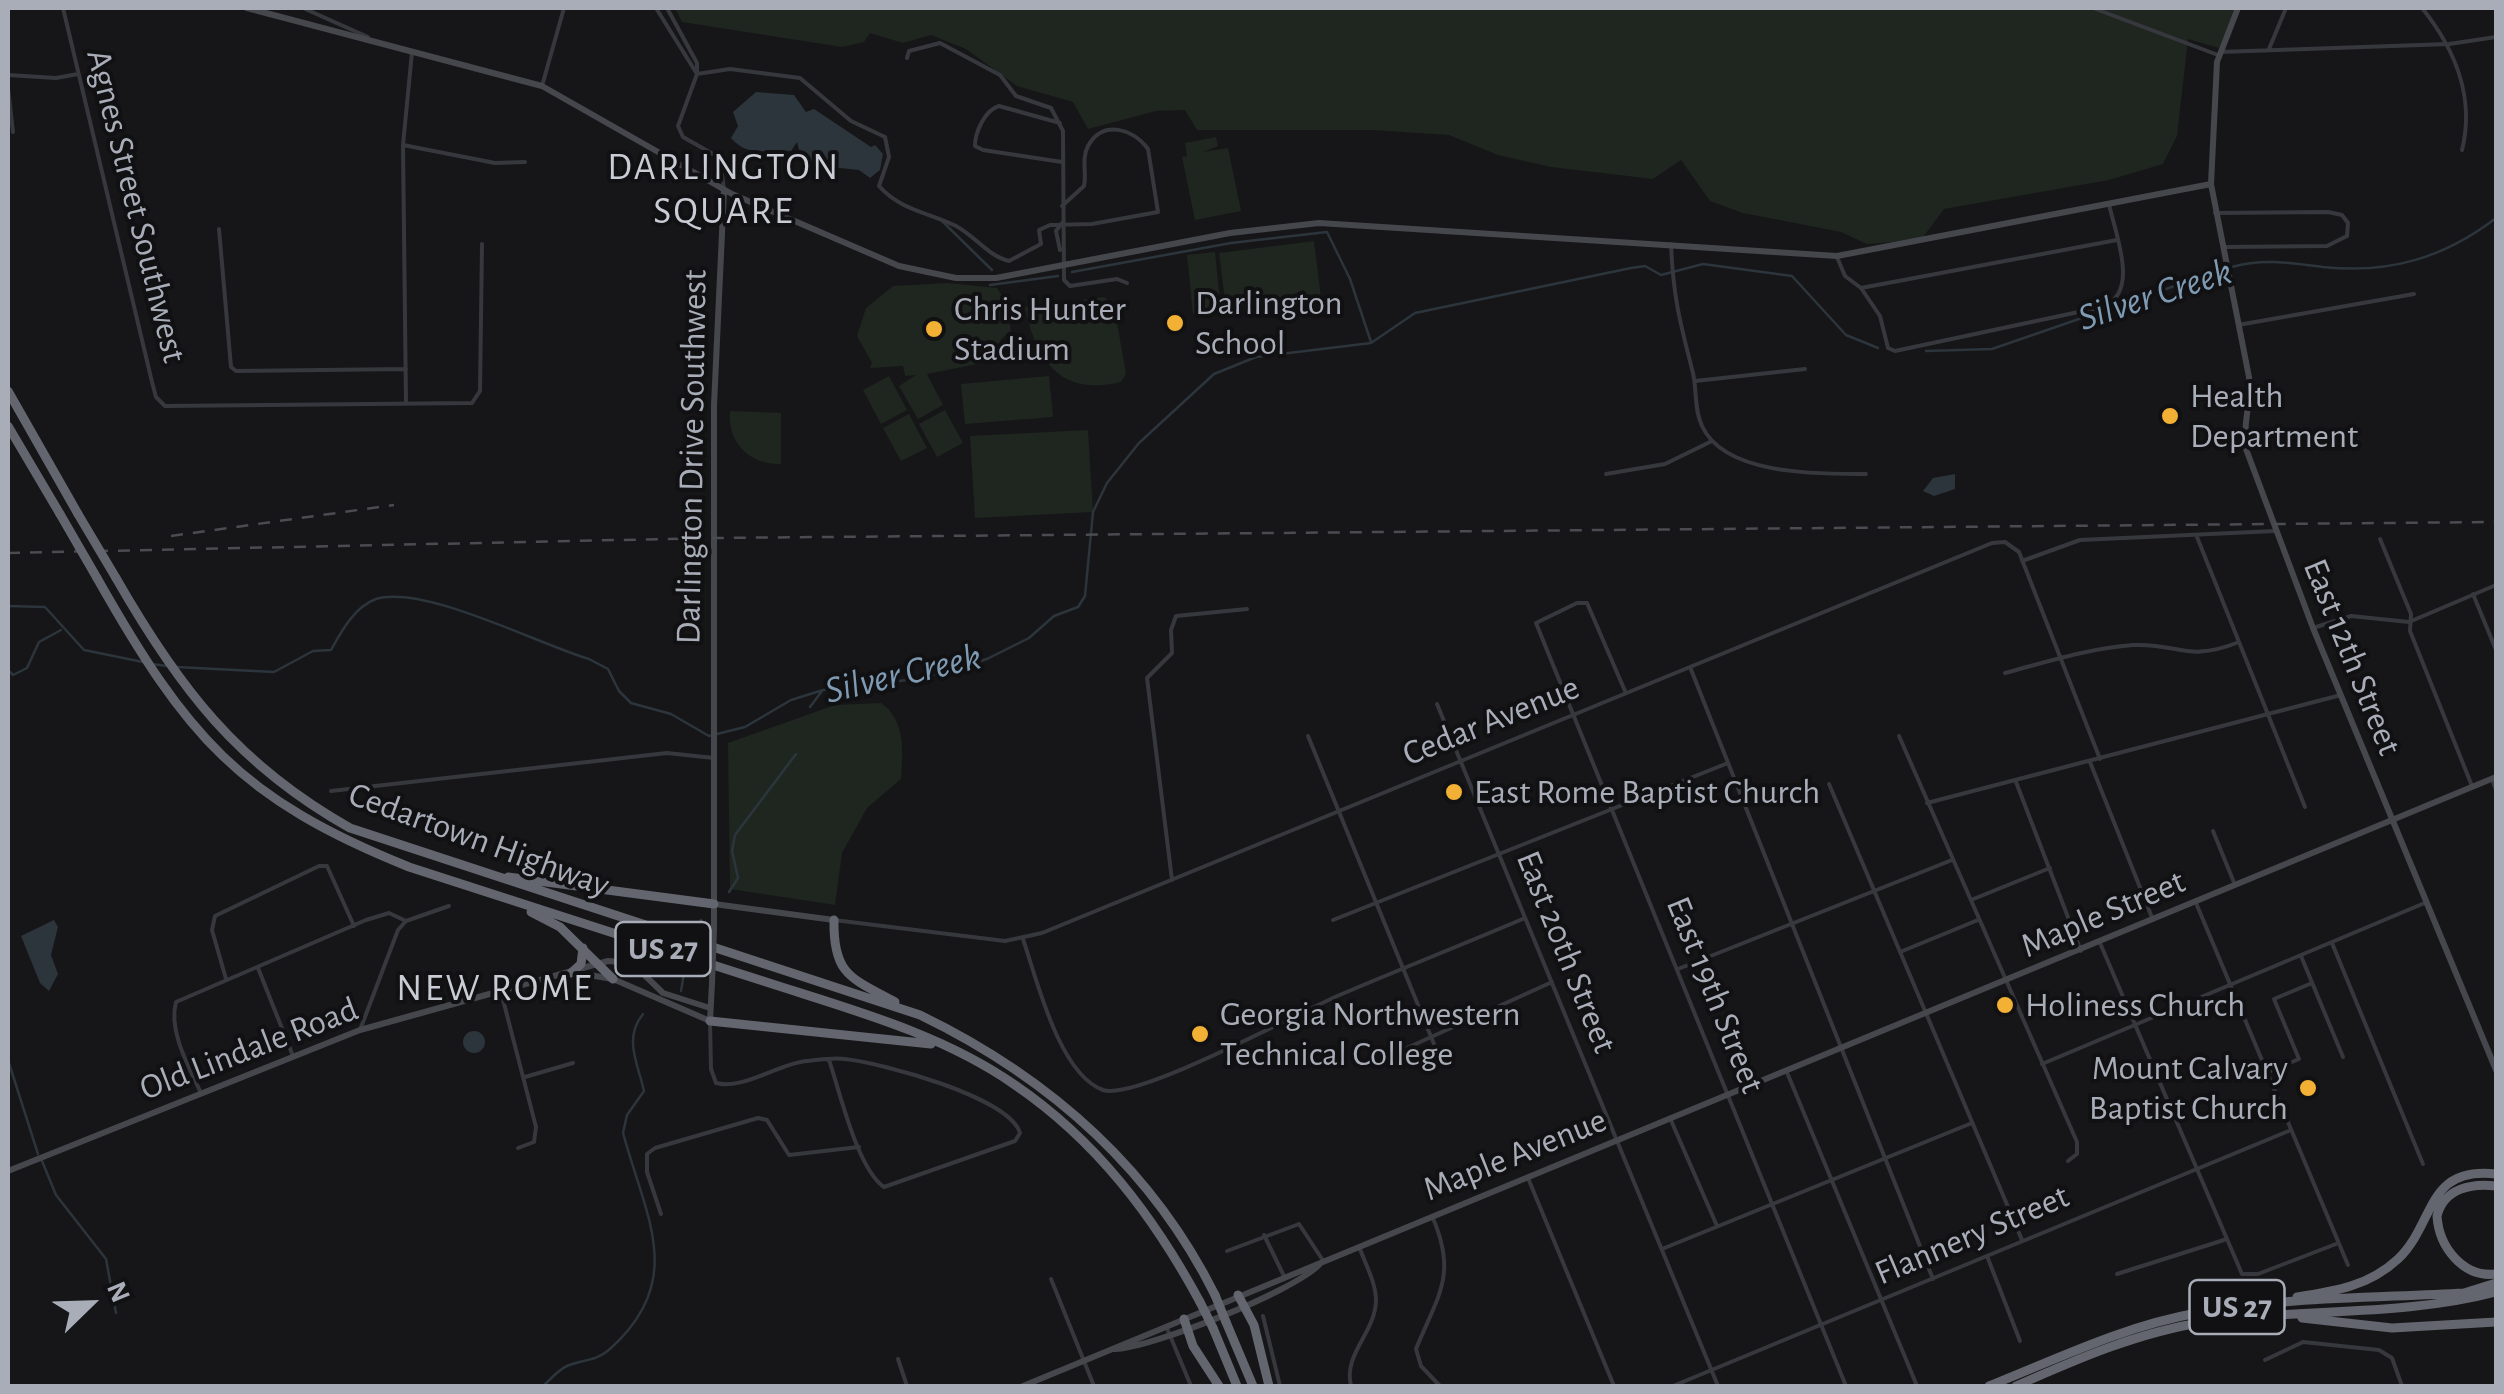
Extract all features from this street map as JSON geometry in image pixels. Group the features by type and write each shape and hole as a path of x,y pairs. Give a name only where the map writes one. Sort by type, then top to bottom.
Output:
{"highway":[{"name":"Cedartown Highway","path":"8,392 147,633 192,699 246,757 304,802 350,828 920,1015 988,1048 1105,1140 1167,1214 1214,1296 1253,1386"},
{"name":"Cedartown Highway","path":"8,426 168,696 241,776 285,809 354,845 516,902 884,1020 946,1046 1018,1086 1079,1137 1149,1216 1205,1305 1238,1386"},
{"path":"491,875 714,904"},
{"path":"516,902 582,946 613,979"},
{"path":"834,920 834,956 848,976 920,1015"},
{"path":"571,973 584,959 582,946"},
{"path":"710,1021 851,1032 946,1046"},
{"path":"2258,1304 2355,1288 2406,1251 2441,1189 2470,1174 2496,1174"},
{"path":"2496,1186 2472,1184 2458,1190 2445,1199 2437,1216 2447,1250 2475,1272 2496,1274"},
{"name":"US 27","path":"1988,1386 2131,1329 2194,1313 2258,1304 2464,1293 2496,1283"},
{"name":"US 27","path":"2016,1386 2139,1337 2205,1322 2456,1302 2496,1292"},
{"path":"1238,1296 1245,1305 1269,1386"},
{"path":"2284,1316 2367,1327 2496,1322"},
{"path":"1186,1323 1220,1386"}],"street":[{"name":"Agnes Street Southwest","path":"63,8 160,402 173,408 472,403 480,391 482,244"},
{"path":"247,8 542,86 724,190 875,257 956,278 996,278 1230,233 1319,223 1671,249 1837,256 2211,184"},
{"path":"304,8 356,28 371,40"},
{"path":"542,86 564,8"},
{"path":"656,8 698,74"},
{"path":"667,8 697,63 698,74"},
{"path":"2093,8 2219,53 2449,44 2496,37"},
{"name":"East 12th Street","path":"2238,8 2219,53 2211,184 2250,385 2249,409 2243,420 2246,449 2313,628 2496,1070"},
{"path":"2268,50 2286,8"},
{"path":"2422,8 2449,44 2468,108 2462,150"},
{"path":"907,58 910,51 940,42 1000,76 1016,96 1051,108 1060,123 1062,226"},
{"path":"406,404 404,145 412,52"},
{"path":"698,74 720,69 778,74 814,86 838,111 884,138 889,156 879,186 890,199 938,222 946,222 1009,261 1042,244 1039,230 1158,212 1160,201 1148,148 1126,130 1098,135 1087,148 1084,186 1062,206"},
{"path":"8,75 56,78 78,74"},
{"name":"Darlington Drive Southwest","path":"698,74 682,109 679,132 720,158 724,190 714,388 714,930 710,1069 716,1082 723,1085 803,1061 830,1060"},
{"path":"8,88 13,132"},
{"path":"1060,123 999,106 990,110 974,140 975,146 984,150 1063,162"},
{"path":"404,145 495,163 525,162"},
{"path":"1837,256 1846,276 1861,288 1880,316 1888,348 1895,351 2110,304 2123,287 2109,204"},
{"path":"2214,213 2328,212 2342,215 2348,224 2347,236 2326,246 2221,249"},
{"path":"1062,226 1056,231 1070,286 1117,280 1126,283"},
{"path":"218,229 231,368 406,369"},
{"path":"1861,288 2116,240"},
{"path":"1671,249 1671,289 1695,380 1696,412 1712,441 1736,455 1785,472 1866,474"},
{"path":"2238,325 2414,294"},
{"path":"1695,380 1804,369"},
{"path":"1606,474 1665,464 1712,441"},
{"path":"2100,759 2022,561 2080,540 2275,530"},
{"path":"2196,537 2304,806"},
{"path":"2380,539 2403,591 2409,622 2472,788"},
{"name":"Cedar Avenue","path":"714,904 986,940 1022,939 1992,543 2012,546 2022,561"},
{"path":"2313,628 2351,616 2409,622 2496,586"},
{"path":"2473,594 2496,650"},
{"name":"East 19th Street","path":"1626,693 1587,603 1576,603 1536,623 1775,1203 1846,1386"},
{"path":"1172,880 1147,678 1172,653 1170,630 1176,616 1246,608"},
{"path":"2005,673 2134,646 2199,655 2239,642"},
{"path":"1690,667 1933,1279"},
{"path":"1926,803 2341,696"},
{"name":"East 20th Street","path":"1436,704 1718,1386"},
{"path":"1308,736 1443,1066"},
{"path":"1898,736 2077,1142 2077,1154 2068,1161"},
{"path":"331,791 667,753 714,754"},
{"path":"2090,762 2153,921"},
{"path":"1333,920 1728,763"},
{"path":"2494,778 2496,790"},
{"name":"Maple Street","path":"1728,1093 2006,982 2494,778"},
{"path":"2015,780 2081,950"},
{"path":"1829,784 1897,953 2022,1240"},
{"path":"2213,831 2235,885"},
{"path":"1678,969 1952,860"},
{"path":"226,980 212,930 215,916 319,866 327,866 354,926"},
{"path":"1970,900 2050,868"},
{"path":"2042,1064 2427,902"},
{"path":"2196,903 2348,1265"},
{"path":"360,1030 389,950 406,921 449,906"},
{"path":"200,1093 173,1013 183,997 389,913 406,921"},
{"path":"1022,939 1071,1062 1086,1080 1106,1091 1120,1091 1186,1068 1403,968 1525,918"},
{"path":"1897,953 1978,920"},
{"path":"2100,943 2224,1240 2242,1274 2258,1274 2336,1244"},
{"path":"2332,943 2422,1164"},
{"path":"2300,956 2343,1057"},
{"path":"598,964 625,960 663,993 710,1008"},
{"name":"Old Lindale Road","path":"8,1171 360,1030 598,964"},
{"path":"258,968 294,1056"},
{"name":"Old Lindale Road","path":"571,973 613,979 710,1021"},
{"path":"1396,1053 1552,982"},
{"path":"2267,1073 2300,1060 2274,999 2312,984"},
{"path":"500,992 525,1076 536,1136 534,1142 518,1148"},
{"path":"843,1058 985,1100 1018,1124 1020,1133 1015,1141 884,1188 873,1177 860,1147 830,1060 843,1058"},
{"path":"525,1076 573,1063"},
{"path":"1786,1070 1917,1386"},
{"name":"Maple Avenue","path":"1186,1323 1205,1305 1322,1263 1728,1093"},
{"path":"660,1214 647,1164 648,1154 655,1148 758,1118 767,1120 789,1155 860,1147"},
{"path":"1670,1118 1718,1226"},
{"path":"1662,1249 1972,1123"},
{"name":"Flannery Street","path":"1674,1386 2291,1130"},
{"path":"1528,1178 1614,1386"},
{"path":"1432,1216 1442,1239 1446,1277 1416,1350 1421,1366 1440,1386"},
{"path":"1227,1251 1299,1224 1322,1263"},
{"path":"1264,1234 1289,1284"},
{"path":"2117,1274 2224,1240"},
{"path":"1351,1386 1351,1359 1376,1306 1374,1282 1360,1246"},
{"path":"1987,1256 2020,1340"},
{"name":"Maple Avenue","path":"1186,1323 1214,1323 1322,1263"},
{"path":"1050,1279 1094,1386"},
{"path":"1262,1316 1280,1386"},
{"path":"1023,1386 1186,1323"},
{"path":"1168,1330 1191,1386"},
{"path":"2264,1360 2303,1342 2379,1350 2392,1358 2402,1386"},
{"path":"898,1360 908,1386"}],"shaded area":[{"path":"675,8 2237,8 2219,48 2188,39 2177,136 2163,164 2109,180 1944,209 1921,240 1867,244 1841,232 1743,213 1710,201 1681,160 1653,179 1551,167 1498,155 1449,135 1373,130 1197,130 1185,110 1156,111 1088,129 1073,102 1017,86 966,49 931,35 903,43 870,33 864,42 842,47 682,22"},
{"path":"756,92 794,95 806,112 814,109 871,147 875,145 883,154 880,170 870,178 859,170 821,166 801,157 797,142 791,151 758,151 737,144 731,138 738,126 733,112"},
{"path":"1216,137 1218,146 1203,152 1228,148 1241,211 1195,220 1182,157 1187,156 1185,143"},
{"path":"1314,241 1321,297 1226,308 1219,253"},
{"path":"1215,252 1221,311 1193,314 1187,255"},
{"name":"Chris Hunter Stadium","path":"948,283 997,288 1006,302 1011,331 1001,339 998,360 927,374 943,405 918,419 899,386 916,375 905,376 903,366 870,368 872,363 857,336 866,308 893,286"},
{"path":"1104,297 1114,305 1126,374 1121,382 1100,385 1067,379 1044,358 1025,307"},
{"path":"889,376 907,410 881,424 863,390"},
{"path":"1049,376 1053,417 965,424 961,384"},
{"path":"945,410 963,443 937,457 919,424"},
{"path":"730,411 781,413 781,464 760,461 743,450 732,433"},
{"path":"909,414 927,448 901,461 883,428"},
{"path":"1088,430 1093,512 975,518 970,436"},
{"path":"1955,474 1955,489 1934,496 1923,491 1933,478"},
{"path":"881,703 899,728 901,779 867,808 842,853 835,905 730,889 728,743 835,705"},
{"path":"54,920 58,927 51,955 58,974 49,991 40,983 21,936"},
{"path":"474,1031 482,1034 482,1050 474,1053 466,1050 463,1042 466,1034"}],"waterway":[{"name":"Silver Creek","path":"2232,267 2266,262 2347,269 2393,265 2456,244 2496,218"},
{"path":"942,221 992,270"},
{"path":"1072,272 1231,243 1327,232 1350,279 1371,342"},
{"name":"Silver Creek","path":"176,667 274,672 313,651 331,650 349,621 376,599 422,600 451,607 589,659 608,669 619,691 631,703 671,714 709,736 745,727 791,700 823,690 924,678 987,659 1029,638 1054,616 1078,607 1085,596 1093,512 1107,483 1139,443 1214,374 1256,357 1371,343 1415,313 1631,268 1645,266 1661,275 1703,264 1792,276 1846,335 1878,348"},
{"name":"Silver Creek","path":"1926,351 1992,349 2224,269"},
{"path":"990,285 1058,276"},
{"name":"Silver Creek","path":"8,606 45,607 84,650 143,662"},
{"name":"Silver Creek","path":"8,670 13,675 27,668 39,642 61,630"},
{"name":"Silver Creek","path":"151,664 168,666"},
{"path":"810,707 822,691"},
{"path":"729,892 738,878 732,851 735,835 796,754"},
{"path":"695,933 701,920"},
{"path":"681,991 685,967"},
{"path":"543,1386 564,1368 610,1349 634,1323 648,1298 654,1273 654,1247 623,1133 627,1115 644,1091 633,1042 643,1014"},
{"path":"8,1060 38,1154"},
{"path":"42,1161 56,1195 106,1259 116,1313"}],"railway":[{"path":"171,536 394,505"},
{"path":"8,553 713,538 2496,522"}],"place":[{"name":"Darlington School","path":"1175,323"},
{"name":"Chris Hunter Stadium","path":"934,329"},
{"name":"Health Department","path":"2170,416"},
{"name":"East Rome Baptist Church","path":"1454,792"},
{"name":"Holiness Church","path":"2005,1005"},
{"name":"Georgia Northwestern Technical College","path":"1200,1034"},
{"name":"Mount Calvary Baptist Church","path":"2308,1088"}],"district":[{"name":"DARLINGTON SQUARE","path":"724,190"},
{"name":"NEW ROME","path":"495,989"}]}
